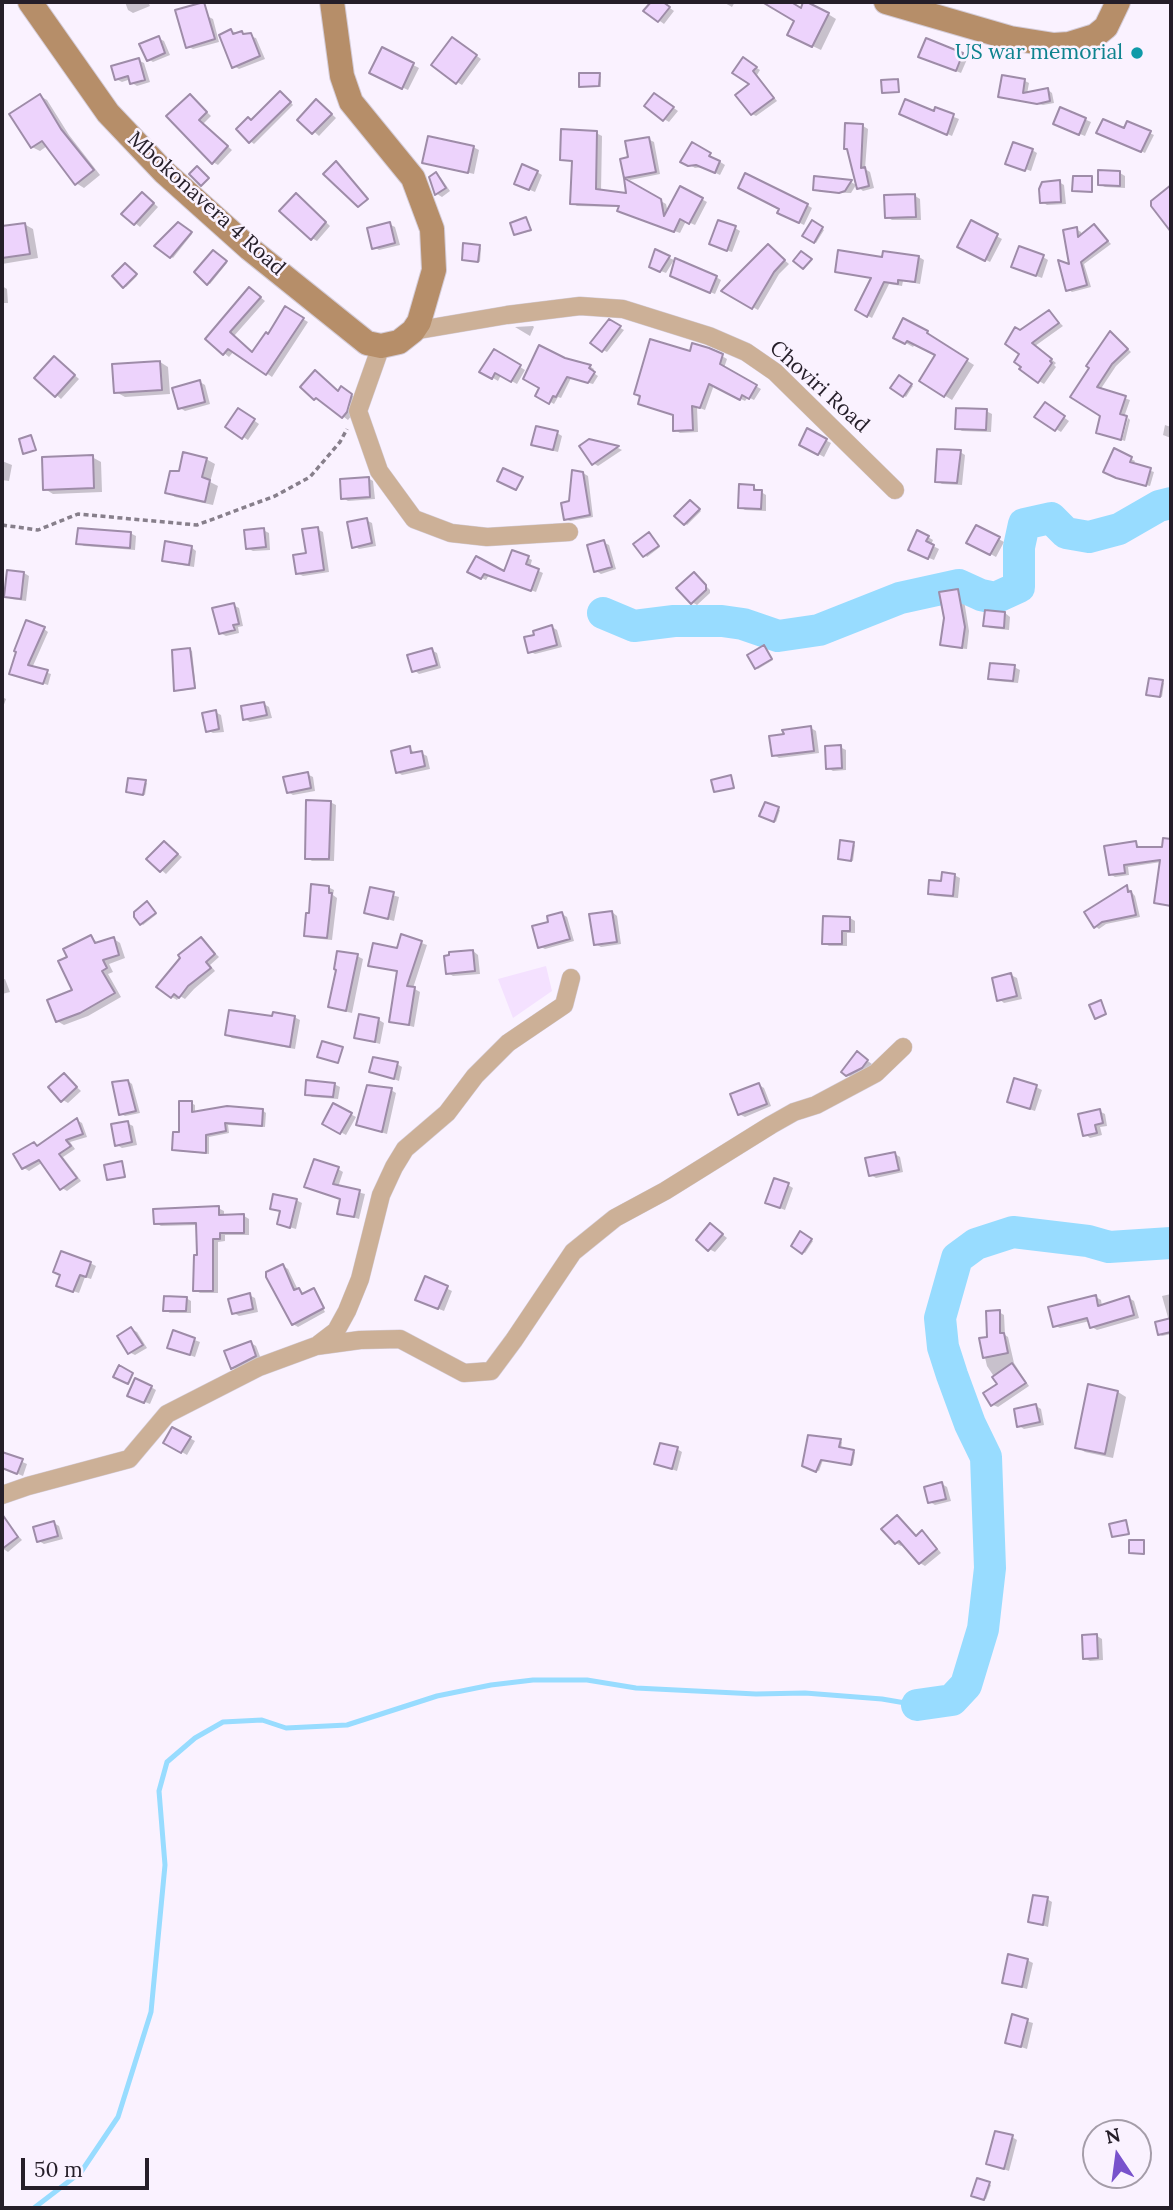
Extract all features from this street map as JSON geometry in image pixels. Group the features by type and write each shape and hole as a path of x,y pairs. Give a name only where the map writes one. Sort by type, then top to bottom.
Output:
{"street":[{"name":"Mbokonavera 4 Road","path":"30,2 108,113 164,172 250,248 367,343 381,346"},
{"path":"332,2 342,75 351,102 413,178 432,229 434,270 423,313 413,331 399,342 381,346 358,411 379,471 414,519 451,533 487,537 569,532"},
{"path":"886,2 1010,38 1054,44 1069,44 1095,36 1106,27 1118,2"},
{"name":"Choviri Road","path":"413,331 580,306 624,309 709,336 746,352 775,372 895,490"},
{"path":"316,1346 336,1331 347,1311 360,1279 381,1195 405,1149 447,1113 475,1076 508,1043 564,1005 571,978"},
{"path":"2,1495 129,1459 167,1414 259,1367 316,1346 360,1340 400,1339 464,1373 491,1371 573,1252 615,1218 665,1191 794,1112 816,1105 876,1073 902,1047"}],"path":[{"path":"2,525 38,530 78,514 197,525 275,496 310,477 340,442 358,411"}],"shaded area":[{"path":"546,966 552,991 513,1018 498,979"}],"building":[{"path":"204,2 215,39 186,48 175,10"},
{"path":"651,2 663,2 670,7 658,22 643,11"},
{"path":"762,2 791,2 801,8 803,2 807,2 829,13 812,47 787,35 794,21"},
{"path":"231,29 233,34 242,31 243,34 251,33 260,56 232,68 219,35"},
{"path":"159,36 165,53 147,61 139,44"},
{"path":"452,37 477,55 456,84 431,65"},
{"path":"926,38 963,53 956,71 918,57"},
{"path":"382,47 414,63 402,89 369,73"},
{"path":"743,57 757,67 753,71 774,98 751,115 735,95 749,84 732,73"},
{"path":"139,58 145,80 130,84 128,76 115,80 111,66"},
{"path":"579,73 600,73 599,86 579,87"},
{"path":"1002,75 1025,79 1023,93 1048,88 1050,101 1037,104 998,97"},
{"path":"898,79 899,92 882,93 881,80"},
{"path":"280,91 291,102 249,143 236,129 248,117 251,120"},
{"path":"654,93 674,107 663,121 644,106"},
{"path":"40,94 61,129 94,170 75,185 42,141 31,148 9,114"},
{"path":"190,94 207,112 199,120 228,146 212,164 166,116"},
{"path":"316,99 332,114 312,134 297,120"},
{"path":"905,99 934,111 935,107 954,114 947,135 899,114"},
{"path":"1060,107 1086,118 1079,135 1053,124"},
{"path":"1103,119 1124,128 1127,121 1151,131 1141,152 1096,133"},
{"path":"845,123 863,124 861,168 865,167 869,186 857,189 847,149 844,149"},
{"path":"561,129 597,131 596,189 626,193 624,178 661,199 664,216 680,186 703,198 689,224 680,219 674,232 617,211 619,206 570,204 572,161 560,160"},
{"path":"428,136 474,146 468,173 422,163"},
{"path":"649,137 656,172 624,178 620,159 628,157 625,141"},
{"path":"692,142 720,161 715,173 680,162"},
{"path":"1013,142 1033,149 1025,171 1005,164"},
{"path":"336,161 368,199 358,207 323,174"},
{"path":"522,164 538,171 529,190 514,184"},
{"path":"197,166 209,178 201,186 189,174"},
{"path":"1098,170 1120,171 1120,186 1098,185"},
{"path":"436,172 446,188 435,195 429,177"},
{"path":"745,173 808,204 799,223 777,213 779,209 738,188"},
{"path":"814,176 852,180 845,191 839,193 813,190"},
{"path":"1073,176 1092,176 1092,192 1072,191"},
{"path":"1060,180 1061,202 1040,203 1039,189 1042,182"},
{"path":"1171,185 1171,232 1151,206 1151,201"},
{"path":"142,192 154,203 134,225 121,214"},
{"path":"296,193 326,222 311,240 279,211"},
{"path":"915,194 916,217 885,218 884,195"},
{"path":"526,217 531,230 514,235 510,223"},
{"path":"718,220 736,226 727,251 709,244"},
{"path":"812,220 823,227 814,243 802,236"},
{"path":"971,220 998,234 985,261 957,247"},
{"path":"178,222 192,232 170,258 154,246"},
{"path":"390,222 395,243 372,249 367,228"},
{"path":"25,223 30,254 2,258 2,226"},
{"path":"1094,224 1108,241 1081,262 1087,285 1066,291 1058,260 1069,264 1063,230 1077,227 1078,237"},
{"path":"463,243 480,245 478,262 462,260"},
{"path":"768,244 785,260 774,272 752,309 721,291"},
{"path":"1019,246 1044,255 1036,276 1011,267"},
{"path":"655,249 670,256 660,272 649,267"},
{"path":"213,250 227,261 207,285 194,272"},
{"path":"838,250 882,257 883,251 919,256 915,282 884,282 867,317 855,310 871,278 835,272"},
{"path":"801,251 812,259 803,269 793,261"},
{"path":"675,258 717,276 710,293 670,276"},
{"path":"125,263 137,274 123,288 112,276"},
{"path":"249,287 261,297 230,332 252,352 266,332 268,334 285,306 304,318 266,375 228,349 223,355 205,339"},
{"path":"1049,310 1059,323 1032,343 1052,359 1038,383 1019,369 1021,367 1014,362 1019,354 1005,344 1015,327 1020,330"},
{"path":"903,318 928,331 927,333 968,359 944,397 919,381 935,355 907,341 905,344 893,338"},
{"path":"609,319 621,326 602,352 590,343"},
{"path":"1110,331 1128,349 1112,364 1097,387 1126,396 1120,414 1127,416 1121,440 1096,433 1100,416 1070,397 1089,368 1086,366"},
{"path":"650,339 690,351 692,343 723,354 720,364 757,385 749,399 742,395 740,400 709,384 700,408 692,406 693,430 673,431 673,415 638,404 640,396 634,394"},
{"path":"539,345 565,358 591,365 589,368 595,372 588,383 567,377 549,404 535,396 539,388 523,379"},
{"path":"494,349 521,365 511,382 495,373 492,379 479,372"},
{"path":"54,356 75,375 55,397 34,378"},
{"path":"160,361 162,390 114,393 112,364"},
{"path":"315,370 338,391 341,386 352,394 347,412 342,418 316,398 314,400 300,387"},
{"path":"899,375 912,384 903,397 890,388"},
{"path":"200,380 205,402 178,409 172,388"},
{"path":"1045,402 1065,416 1055,431 1034,417"},
{"path":"238,408 255,419 242,439 225,427"},
{"path":"956,408 987,409 986,430 955,429"},
{"path":"536,426 558,431 553,450 531,445"},
{"path":"807,428 827,439 818,455 799,445"},
{"path":"31,435 36,450 23,454 19,439"},
{"path":"589,439 619,446 592,465 579,446"},
{"path":"1114,448 1132,457 1130,462 1151,468 1146,486 1103,472"},
{"path":"937,449 961,450 957,483 935,482"},
{"path":"183,452 207,458 202,477 210,480 205,502 165,493 170,471 179,471"},
{"path":"93,455 94,488 43,490 42,457"},
{"path":"503,468 523,477 516,490 497,481"},
{"path":"572,470 583,472 590,515 564,520 561,503 569,501"},
{"path":"369,477 370,497 341,499 340,479"},
{"path":"739,484 754,485 754,490 762,490 761,509 738,508"},
{"path":"690,500 700,509 684,525 674,516"},
{"path":"367,518 372,543 352,548 347,522"},
{"path":"976,525 1000,537 990,555 966,543"},
{"path":"318,527 324,570 296,574 293,555 306,553 302,529"},
{"path":"78,528 131,532 130,548 76,544"},
{"path":"264,528 266,547 246,549 244,530"},
{"path":"917,530 929,536 926,541 934,545 928,559 908,550"},
{"path":"649,532 659,546 643,557 633,544"},
{"path":"604,540 612,567 594,572 587,545"},
{"path":"165,541 192,546 189,565 162,561"},
{"path":"512,550 529,556 526,564 539,569 531,591 484,574 481,579 467,572 476,556 504,571"},
{"path":"7,570 24,572 21,599 4,597"},
{"path":"694,572 706,585 706,590 691,604 676,588"},
{"path":"958,589 965,627 962,648 940,645 944,618 939,592"},
{"path":"234,603 239,624 233,625 235,630 219,634 212,608"},
{"path":"985,610 1005,612 1004,628 983,626"},
{"path":"26,620 45,627 28,665 48,670 43,684 9,674 16,652 14,651"},
{"path":"552,625 557,645 528,653 524,637 534,635 533,631"},
{"path":"764,645 772,659 755,669 747,655"},
{"path":"190,648 195,688 174,691 172,650"},
{"path":"432,648 437,665 412,672 407,655"},
{"path":"990,663 1015,665 1013,681 988,679"},
{"path":"1149,678 1163,680 1160,697 1146,695"},
{"path":"264,702 267,715 243,720 241,706"},
{"path":"216,710 219,729 206,732 202,713"},
{"path":"811,726 814,751 772,756 769,736 784,734 782,730"},
{"path":"841,745 842,768 826,769 825,746"},
{"path":"410,746 411,753 422,751 425,766 396,773 391,751"},
{"path":"308,772 311,788 287,793 283,777"},
{"path":"731,775 734,788 714,792 711,780"},
{"path":"128,778 146,780 143,795 126,792"},
{"path":"306,800 331,801 329,859 305,859"},
{"path":"765,802 779,807 774,822 759,816"},
{"path":"1163,838 1171,839 1171,906 1154,903 1160,860 1124,865 1125,873 1109,875 1104,846 1136,841 1137,847 1162,847"},
{"path":"840,840 854,842 851,861 838,859"},
{"path":"164,841 178,854 160,872 146,859"},
{"path":"942,872 955,874 953,896 928,894 929,880 941,881"},
{"path":"311,884 329,886 329,893 332,893 327,938 304,936"},
{"path":"1127,885 1128,892 1131,891 1136,915 1102,922 1094,928 1084,912"},
{"path":"370,887 394,892 388,919 364,913"},
{"path":"147,901 156,913 140,925 134,912"},
{"path":"612,911 617,942 594,945 589,914"},
{"path":"562,912 570,939 538,948 532,926 548,922 547,916"},
{"path":"823,916 850,917 850,931 842,931 842,944 822,944"},
{"path":"401,934 422,941 407,986 415,987 409,1025 389,1022 397,971 368,966 373,943 397,948"},
{"path":"91,935 95,943 114,937 119,955 103,960 107,968 102,971 115,993 80,1013 56,1022 47,1000 72,990 58,961 67,957 63,949"},
{"path":"201,937 215,954 206,962 211,968 188,986 179,998 174,994 171,998 156,987 180,958 178,955"},
{"path":"473,950 475,971 446,974 444,956 449,955 449,952"},
{"path":"337,951 358,954 346,1011 328,1007"},
{"path":"1011,973 1017,996 997,1001 992,978"},
{"path":"1101,1000 1106,1014 1095,1019 1089,1005"},
{"path":"229,1010 295,1016 290,1047 225,1035"},
{"path":"359,1014 379,1018 375,1042 354,1038"},
{"path":"322,1041 343,1047 338,1063 317,1057"},
{"path":"857,1051 868,1060 862,1068 846,1076 841,1072"},
{"path":"373,1057 398,1062 394,1079 369,1072"},
{"path":"64,1073 77,1087 61,1102 48,1087"},
{"path":"1014,1078 1037,1085 1030,1109 1007,1102"},
{"path":"128,1080 136,1111 119,1115 112,1082"},
{"path":"306,1080 335,1083 333,1097 305,1095"},
{"path":"759,1083 767,1104 738,1115 730,1094"},
{"path":"367,1085 392,1088 382,1132 356,1125"},
{"path":"179,1101 192,1101 192,1112 227,1106 263,1109 262,1126 225,1123 226,1131 206,1135 206,1153 172,1150 173,1132 179,1132"},
{"path":"333,1103 352,1113 340,1134 322,1124"},
{"path":"1100,1109 1103,1123 1095,1125 1097,1133 1083,1136 1078,1114"},
{"path":"77,1118 83,1134 66,1140 71,1146 59,1154 77,1178 60,1190 39,1160 22,1169 13,1154 34,1142 37,1146"},
{"path":"128,1121 132,1142 115,1146 111,1124"},
{"path":"895,1152 899,1170 869,1176 865,1158"},
{"path":"314,1159 339,1167 333,1184 360,1190 354,1217 337,1214 340,1199 304,1187"},
{"path":"122,1161 125,1177 107,1180 104,1165"},
{"path":"774,1178 789,1183 780,1208 765,1203"},
{"path":"273,1194 297,1199 290,1228 277,1224 280,1211 270,1209"},
{"path":"219,1206 219,1215 244,1214 244,1233 220,1233 220,1239 213,1239 213,1291 193,1291 194,1255 197,1255 196,1223 154,1224 153,1209"},
{"path":"710,1223 723,1234 708,1251 696,1240"},
{"path":"800,1231 812,1239 802,1254 791,1246"},
{"path":"61,1251 91,1262 86,1277 80,1275 73,1292 56,1286 60,1275 53,1272"},
{"path":"283,1264 294,1290 299,1288 302,1294 314,1288 324,1308 292,1325 266,1277 266,1272"},
{"path":"425,1276 448,1286 438,1309 415,1300"},
{"path":"250,1293 253,1309 232,1314 228,1299"},
{"path":"1096,1295 1098,1306 1129,1296 1134,1315 1090,1328 1087,1318 1053,1327 1048,1307"},
{"path":"164,1296 187,1297 186,1311 163,1311"},
{"path":"1000,1310 1000,1333 1004,1333 1008,1353 983,1358 979,1338 987,1337 986,1311"},
{"path":"1171,1318 1171,1332 1158,1335 1155,1322"},
{"path":"131,1327 143,1345 128,1354 117,1336"},
{"path":"173,1330 195,1338 190,1355 167,1348"},
{"path":"251,1341 256,1356 231,1369 224,1351"},
{"path":"1012,1363 1026,1383 991,1406 983,1393 997,1384 992,1377"},
{"path":"119,1365 133,1373 128,1384 113,1377"},
{"path":"135,1378 152,1386 144,1403 127,1396"},
{"path":"1088,1384 1118,1391 1105,1454 1075,1448"},
{"path":"1036,1404 1040,1422 1017,1427 1014,1409"},
{"path":"172,1427 191,1437 181,1453 163,1443"},
{"path":"808,1435 841,1439 839,1447 854,1450 851,1465 821,1460 816,1472 802,1466"},
{"path":"660,1443 678,1447 672,1469 654,1464"},
{"path":"2,1452 23,1459 17,1474 2,1468"},
{"path":"942,1482 946,1499 928,1503 924,1487"},
{"path":"2,1514 18,1537 2,1549"},
{"path":"897,1515 916,1536 922,1530 937,1549 919,1564 899,1541 895,1544 881,1529"},
{"path":"1126,1520 1129,1534 1112,1537 1109,1524"},
{"path":"54,1521 58,1536 37,1542 33,1527"},
{"path":"1129,1540 1144,1540 1144,1554 1129,1553"},
{"path":"1097,1634 1098,1658 1083,1659 1082,1635"},
{"path":"1033,1895 1048,1897 1043,1925 1028,1922"},
{"path":"1008,1954 1028,1959 1022,1987 1002,1983"},
{"path":"1012,2014 1028,2019 1021,2047 1005,2043"},
{"path":"995,2131 1013,2135 1004,2169 986,2164"},
{"path":"977,2178 990,2182 984,2200 971,2196"}],"waterway":[{"path":"603,613 634,626 674,621 722,621 743,624 778,636 819,630 900,598 959,585 995,598 1019,587 1019,547 1024,524 1051,518 1066,533 1089,537 1119,529 1159,506 1171,503"},
{"path":"917,1705 952,1700 966,1685 983,1629 990,1568 986,1457 970,1424 943,1347 940,1318 957,1258 976,1244 1013,1232 1088,1241 1109,1247 1171,1243"},
{"path":"34,2208 81,2172 118,2117 151,2012 165,1865 159,1791 167,1762 195,1738 223,1722 262,1720 286,1728 347,1725 437,1696 533,1680 587,1680 636,1688 756,1694 805,1693 882,1699 917,1705"}],"place":[{"name":"US war memorial","path":"1137,53"}]}
